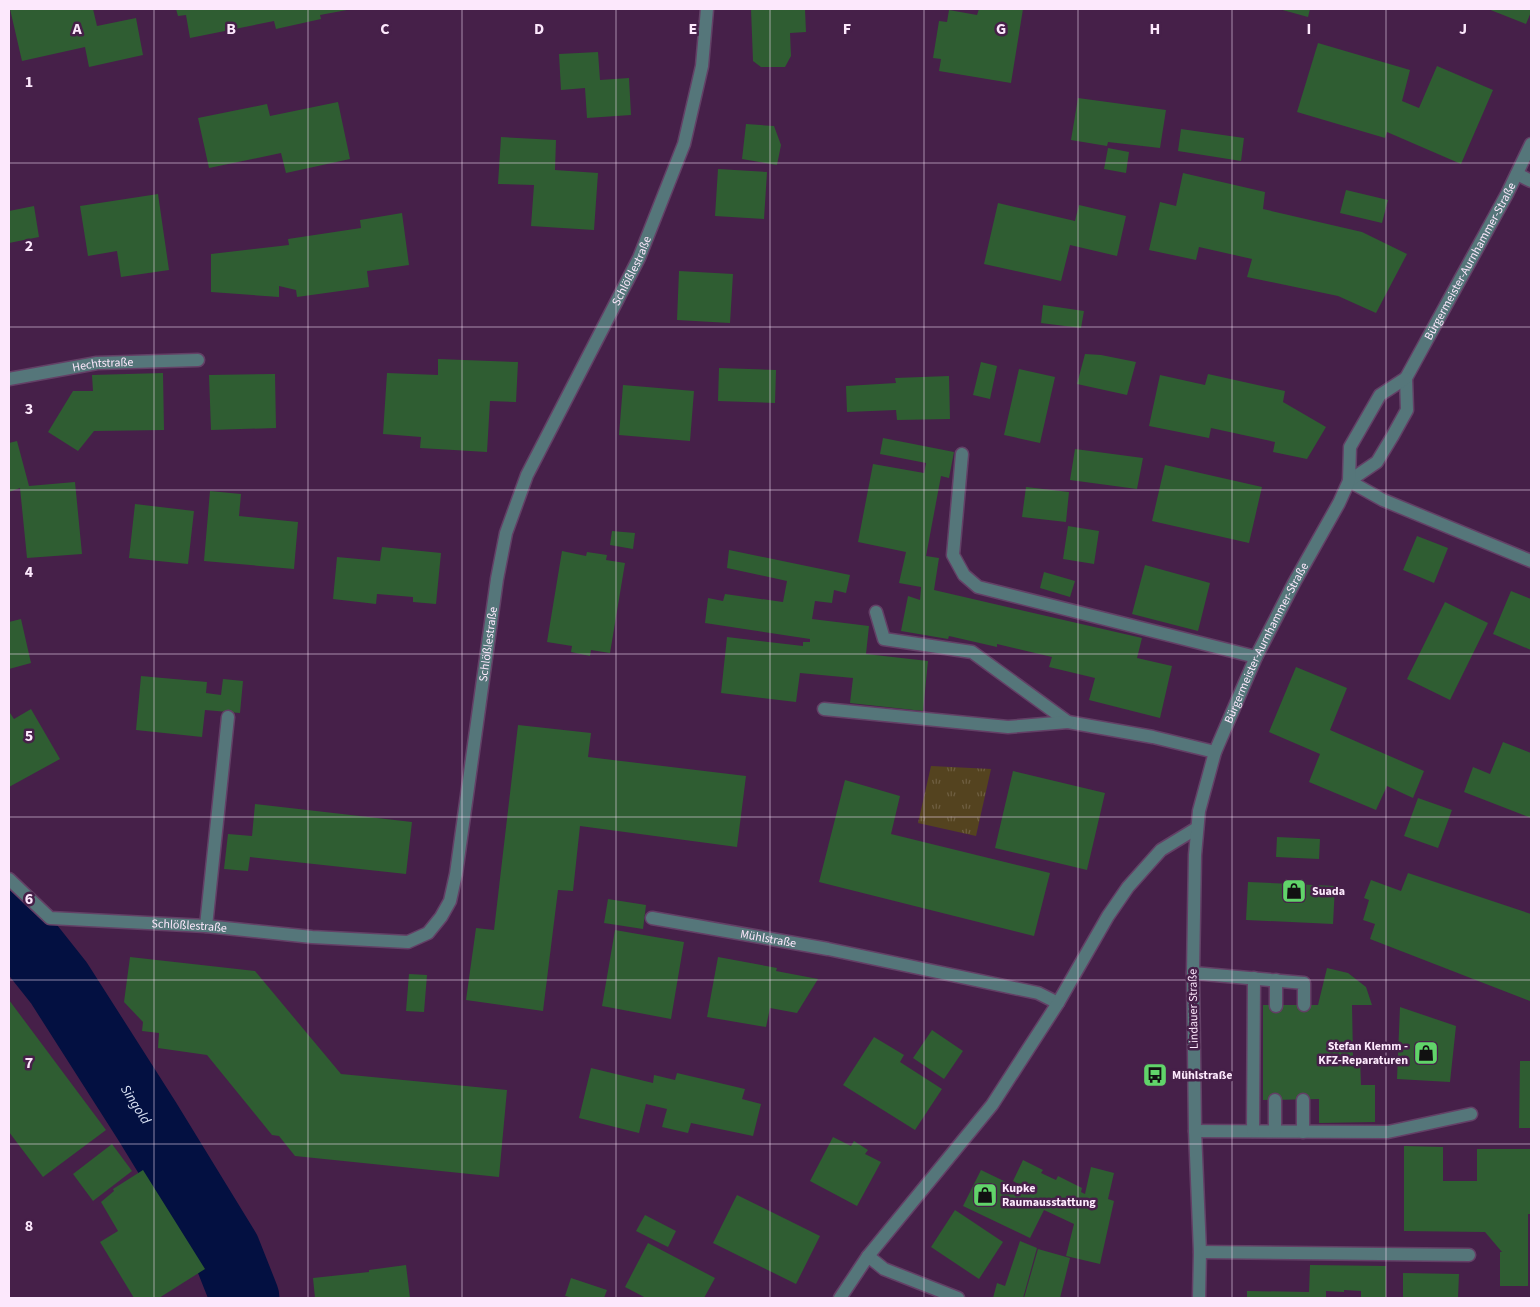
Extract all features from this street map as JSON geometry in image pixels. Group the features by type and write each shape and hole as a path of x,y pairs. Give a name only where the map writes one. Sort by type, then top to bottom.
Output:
{"street":[{"name":"Schlößlestraße","path":"9,879 50,918 206,926 344,939 408,942 428,933 441,917 450,901 456,874 497,578 506,533 527,475 639,258 684,144 702,66 707,9"},
{"name":"Bürgermeister-Aurnhammer-Straße","path":"1199,811 1215,752 1256,658 1349,482 1350,447 1380,395 1406,378 1517,174 1531,144"},
{"path":"1517,174 1531,181"},
{"name":"Hechtstraße","path":"9,379 97,363 198,360"},
{"name":"Bürgermeister-Aurnhammer-Straße","path":"1349,482 1377,462 1407,410 1406,378"},
{"path":"962,454 953,555 964,575 978,587 1256,658"},
{"path":"1349,482 1382,500 1531,561"},
{"path":"876,612 884,639 972,652 1068,722"},
{"path":"824,709 1008,726 1068,722 1153,737 1215,752"},
{"path":"206,926 228,717"},
{"name":"Lindauer Straße","path":"1199,811 1193,972 1200,1298"},
{"path":"840,1298 868,1256 992,1105 1058,1003 1108,916 1128,887 1161,850 1198,828"},
{"name":"Mühlstraße","path":"652,918 828,949 1038,993 1058,1003"},
{"path":"1193,972 1304,983 1304,1005"},
{"path":"1253,1131 1254,978"},
{"path":"1276,980 1276,1006"},
{"path":"1275,1131 1276,1100"},
{"path":"1303,1100 1303,1132"},
{"path":"1195,1131 1388,1132 1471,1114"},
{"path":"1200,1252 1469,1255"},
{"path":"868,1256 884,1269 958,1298"}],"green space":[{"path":"931,766 991,769 976,836 918,823"}],"building":[{"path":"10,9 93,9 97,26 136,18 143,55 89,67 85,47 22,61"},
{"path":"176,9 347,10 320,15 321,19 276,29 274,21 190,38 186,15 178,16"},
{"path":"751,9 805,9 806,32 790,33 791,56 785,67 761,67 753,61"},
{"path":"979,9 1023,9 1011,83 939,71 941,59 933,58 939,21 947,22 949,10 977,15"},
{"path":"1279,9 1310,9 1308,17"},
{"path":"1488,9 1531,9 1531,12 1526,24"},
{"path":"1318,43 1410,70 1402,101 1419,108 1437,66 1493,90 1461,164 1387,132 1385,138 1297,112"},
{"path":"598,52 600,80 629,78 631,115 587,118 585,88 561,90 559,54"},
{"path":"1078,98 1166,110 1160,148 1108,142 1107,146 1071,140"},
{"path":"338,102 350,159 286,173 281,153 209,168 198,118 267,104 270,116"},
{"path":"746,124 774,126 781,145 777,165 742,159"},
{"path":"1181,129 1244,138 1241,161 1178,151"},
{"path":"501,137 556,140 555,170 598,173 594,230 531,226 534,185 498,184"},
{"path":"1108,148 1129,152 1126,173 1104,169"},
{"path":"718,169 767,172 764,219 715,216"},
{"path":"1183,173 1265,192 1263,209 1362,232 1407,254 1376,313 1338,296 1247,277 1252,259 1199,247 1196,260 1149,250 1160,202 1176,206"},
{"path":"1346,190 1388,200 1382,223 1340,213"},
{"path":"158,194 169,270 121,277 117,251 88,256 80,206"},
{"path":"998,203 1075,221 1079,205 1126,216 1117,256 1070,245 1061,281 984,264"},
{"path":"34,206 39,237 9,243 9,211"},
{"path":"402,213 409,265 367,271 369,287 297,297 296,290 279,286 279,297 211,292 211,254 289,245 288,239 361,228 360,220"},
{"path":"679,271 733,274 730,323 677,320"},
{"path":"1043,305 1084,311 1081,328 1041,323"},
{"path":"1085,354 1136,362 1127,395 1077,384"},
{"path":"438,359 518,362 516,402 490,401 487,452 420,448 421,437 383,434 387,373 438,375"},
{"path":"981,362 997,366 990,399 973,395"},
{"path":"719,368 776,370 775,403 718,401"},
{"path":"1019,369 1055,377 1040,443 1004,435"},
{"path":"163,373 164,430 94,431 78,451 48,432 73,391 93,391 92,375"},
{"path":"275,374 276,428 211,430 209,375"},
{"path":"1208,374 1285,391 1283,402 1326,427 1307,459 1273,452 1275,442 1211,428 1209,438 1149,426 1160,375 1205,385"},
{"path":"949,376 950,419 897,420 896,410 847,412 846,386 896,383 895,378"},
{"path":"623,385 694,391 690,441 619,435"},
{"path":"883,438 954,452 949,478 941,476 926,556 939,558 934,590 1142,638 1137,658 1172,666 1160,718 1089,700 1095,678 1049,667 1052,657 997,644 997,647 949,636 948,639 901,631 908,596 920,600 921,587 899,583 906,552 858,542 873,464 924,473 926,463 880,454"},
{"path":"17,441 29,486 75,482 82,554 27,558 20,488 9,492 9,443"},
{"path":"1075,449 1143,458 1137,489 1070,480"},
{"path":"1165,465 1262,487 1249,543 1152,521"},
{"path":"1026,487 1069,492 1066,522 1022,517"},
{"path":"210,491 241,494 239,516 298,522 294,569 204,561"},
{"path":"135,504 194,511 188,564 129,558"},
{"path":"1068,526 1099,531 1094,564 1063,559"},
{"path":"612,531 635,533 633,549 610,545"},
{"path":"1417,536 1448,548 1434,583 1403,570"},
{"path":"382,547 441,553 436,604 413,602 413,597 377,594 376,604 333,599 337,557 380,561"},
{"path":"729,550 850,575 846,593 834,590 832,603 815,601 812,619 869,626 866,654 928,661 923,711 850,703 853,678 800,673 796,702 721,693 727,637 803,646 803,642 810,642 810,639 705,623 708,598 723,601 725,594 783,602 787,581 727,568"},
{"path":"562,551 586,556 587,552 607,555 606,560 625,563 610,653 591,650 590,656 571,652 572,646 547,642"},
{"path":"1145,565 1210,583 1198,631 1132,614"},
{"path":"1044,572 1075,581 1070,597 1040,588"},
{"path":"1511,591 1531,599 1531,650 1493,634"},
{"path":"1445,602 1488,623 1450,700 1407,679"},
{"path":"21,619 31,663 9,669 9,622"},
{"path":"1296,667 1347,688 1330,730 1424,771 1413,798 1387,786 1376,810 1309,782 1320,754 1269,732"},
{"path":"141,676 207,682 206,693 221,695 223,679 243,681 240,713 205,710 202,737 136,730"},
{"path":"31,709 60,759 9,787 9,713 14,719"},
{"path":"518,725 591,733 588,757 746,776 737,847 580,826 573,891 558,890 543,1011 466,1000 476,928 494,930"},
{"path":"1503,742 1531,753 1531,818 1464,792 1473,767 1490,774"},
{"path":"1013,771 1105,793 1087,870 995,848"},
{"path":"845,780 900,796 891,834 1050,873 1034,936 819,882"},
{"path":"1418,798 1452,810 1438,848 1404,836"},
{"path":"255,804 412,822 406,874 250,857 248,871 224,869 228,834 252,836"},
{"path":"1277,837 1320,839 1319,859 1276,857"},
{"path":"1408,873 1531,914 1530,1001 1370,939 1375,924 1363,920 1369,900 1364,898 1371,880 1401,891"},
{"path":"1248,882 1335,886 1333,924 1246,920"},
{"path":"608,899 646,905 643,929 604,923"},
{"path":"615,930 684,942 671,1019 602,1006"},
{"path":"130,957 255,971 341,1074 507,1090 499,1177 295,1156 279,1136 272,1135 207,1055 158,1048 159,1033 142,1031 143,1022 124,1002"},
{"path":"718,957 777,968 776,971 818,979 797,1013 770,1008 766,1027 707,1017"},
{"path":"1327,968 1348,973 1366,987 1372,1005 1352,1005 1353,1057 1360,1057 1361,1085 1375,1085 1375,1122 1319,1123 1319,1099 1263,1100 1263,1005 1318,1005"},
{"path":"409,974 427,975 424,1012 406,1011"},
{"path":"9,1000 106,1130 43,1177 9,1132"},
{"name":"Stefan Klemm - KFZ-Reparaturen","path":"1400,1007 1456,1026 1450,1082 1397,1079"},
{"path":"932,1030 963,1051 944,1079 913,1058"},
{"path":"874,1037 904,1055 900,1062 942,1089 915,1130 843,1085"},
{"path":"1520,1061 1531,1061 1531,1128 1519,1128"},
{"path":"591,1068 653,1083 654,1075 675,1080 677,1073 745,1089 742,1099 761,1104 753,1136 691,1123 688,1133 662,1127 667,1109 646,1104 639,1133 579,1118"},
{"path":"833,1137 851,1146 854,1141 868,1150 865,1154 881,1162 857,1206 810,1181"},
{"path":"112,1144 132,1171 93,1201 73,1174"},
{"path":"1404,1146 1443,1147 1443,1181 1477,1181 1477,1149 1531,1149 1531,1214 1528,1214 1528,1286 1500,1286 1500,1252 1502,1252 1485,1232 1404,1231"},
{"path":"1023,1160 1043,1170 1041,1173 1056,1180 1058,1176 1082,1188 1081,1192 1085,1194 1091,1167 1114,1173 1108,1199 1114,1201 1100,1264 1066,1256 1074,1224 1044,1210 1030,1238 963,1206 981,1170 1031,1194 1032,1191 1013,1181"},
{"path":"143,1170 205,1269 159,1298 134,1298 100,1242 118,1231 101,1202 114,1191 113,1189"},
{"path":"737,1195 820,1236 796,1284 713,1243"},
{"path":"955,1210 1003,1242 979,1279 931,1247"},
{"path":"645,1215 676,1231 668,1247 636,1231"},
{"path":"1020,1241 1037,1248 1023,1298 993,1298 997,1283 1005,1286"},
{"path":"648,1243 715,1278 704,1298 646,1298 625,1287"},
{"path":"1038,1249 1070,1258 1060,1298 1024,1298"},
{"path":"406,1265 410,1298 315,1298 313,1278 369,1272 369,1270"},
{"path":"1310,1265 1386,1266 1386,1298 1361,1298 1361,1291 1344,1290 1344,1292 1326,1291 1326,1298 1247,1298 1247,1291 1309,1292"},
{"path":"1403,1273 1459,1274 1458,1298 1403,1298"},
{"path":"571,1278 607,1290 604,1298 573,1298 565,1296"}],"waterway":[{"name":"Singold","path":"9,920 59,983 147,1121 226,1250 245,1298"}],"place":[{"name":"Suada","path":"1294,891"},
{"name":"Stefan Klemm - KFZ-Reparaturen","path":"1426,1053"},
{"name":"Mühlstraße","path":"1155,1075"},
{"name":"Kupke Raumausstattung","path":"985,1195"}]}
